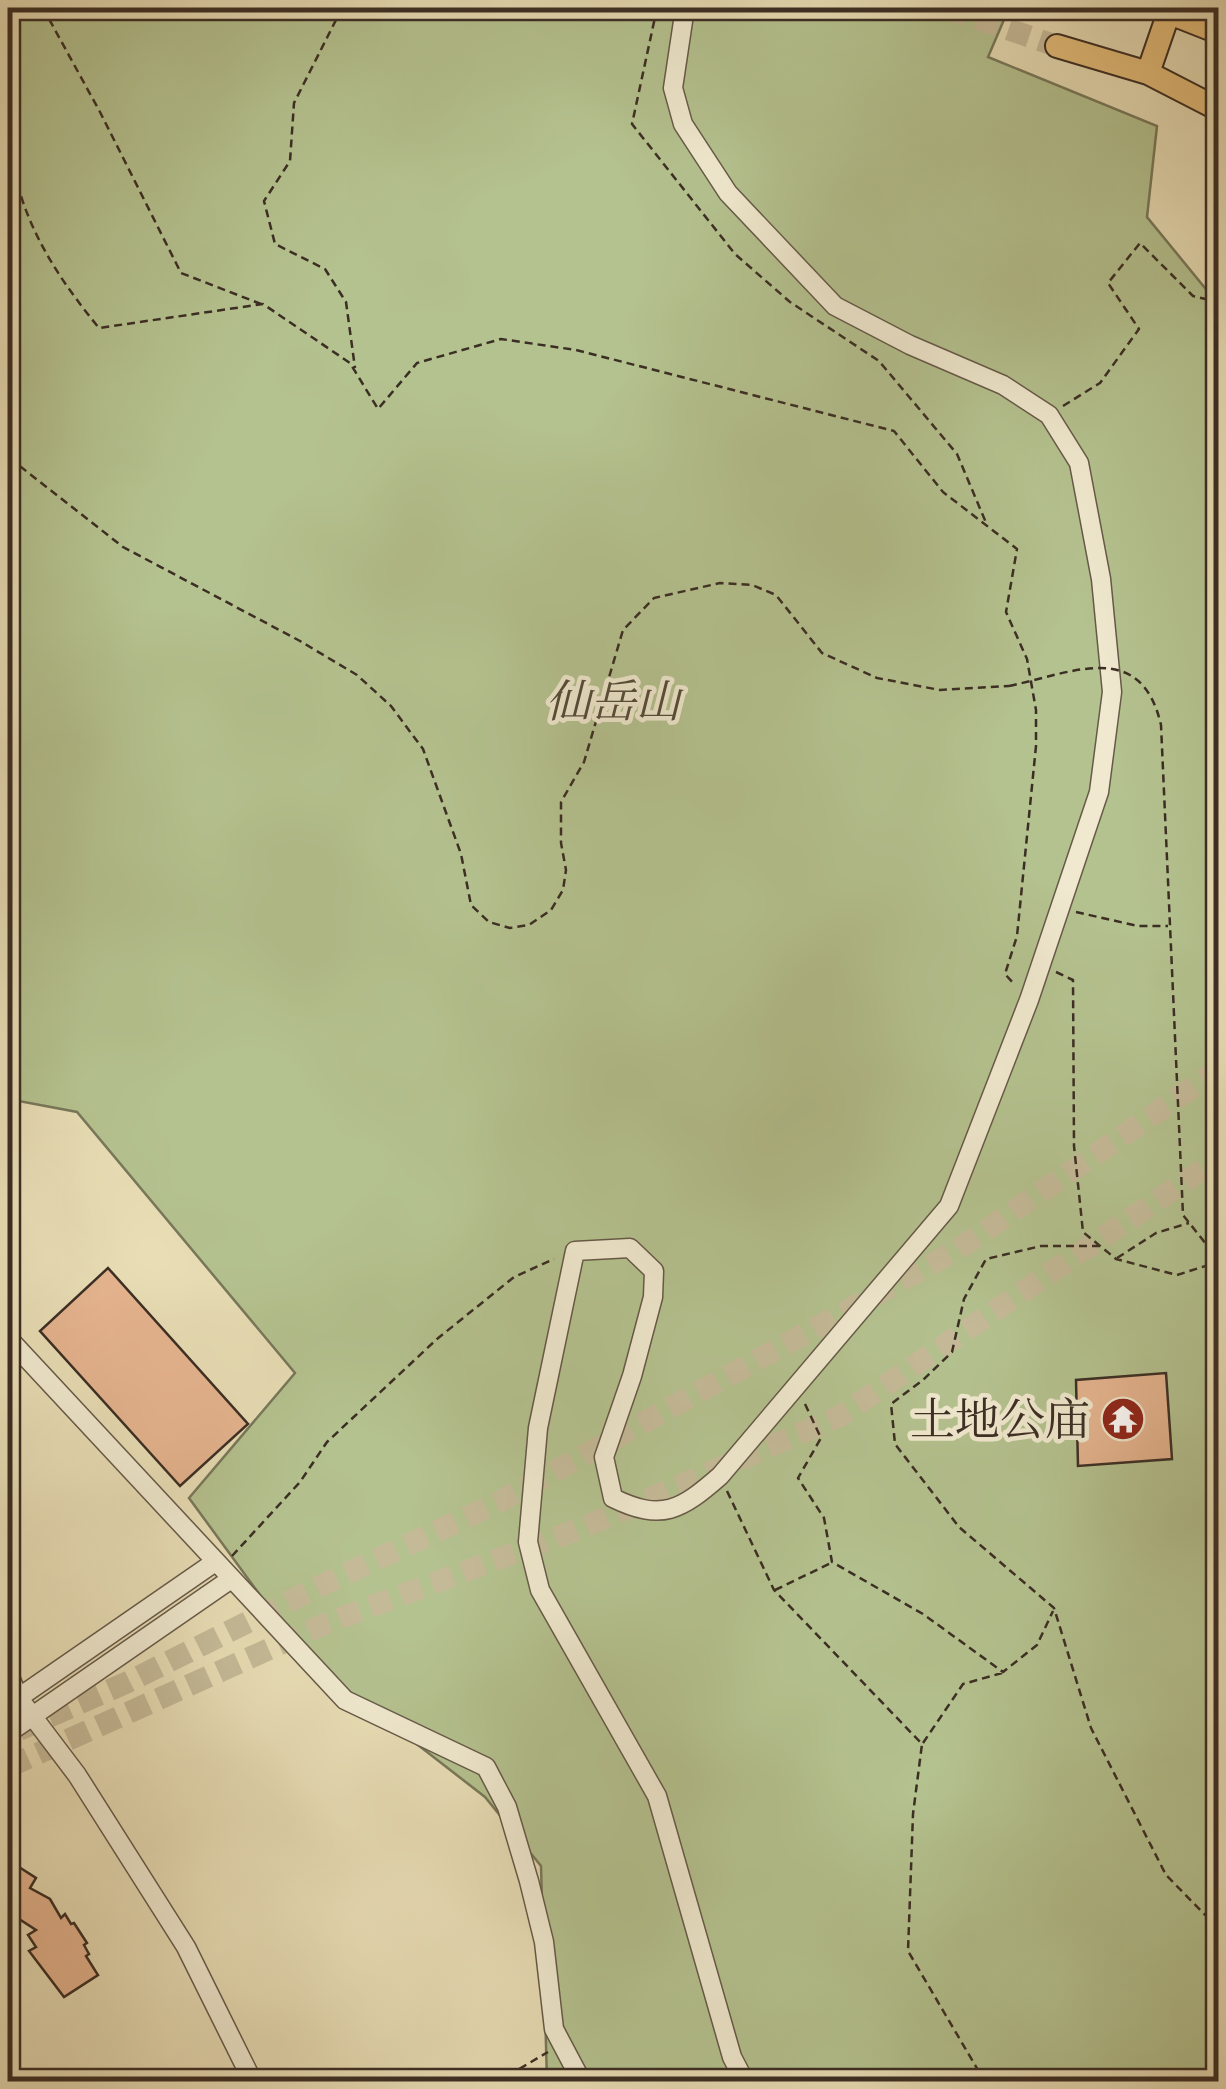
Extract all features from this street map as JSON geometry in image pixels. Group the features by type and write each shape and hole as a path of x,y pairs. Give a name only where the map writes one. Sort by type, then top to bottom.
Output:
{"main road":[{"path":"1148,74 1163,10 1218,32"},
{"path":"1056,46 1148,74 1218,109"}],"street":[{"path":"685,8 673,88 683,124 728,193 836,306 910,345 1003,384 1050,415 1079,463 1101,579 1112,692 1099,792 1030,1000 949,1206 720,1476 686,1506 640,1512 613,1498 604,1457 632,1376 652,1297 654,1271 630,1248 575,1251 538,1428 528,1542 540,1590 657,1796 732,2058 745,2082"},
{"path":"8,1338 344,1700 486,1767 507,1807 530,1880 544,1942 554,2029 582,2082"},
{"path":"13,1701 222,1570"},
{"path":"8,1733 222,1570"},
{"path":"8,1672 13,1701 33,1716 77,1775 186,1947 253,2082"}],"path":[{"path":"43,8 100,112 180,274 262,304 350,363 378,409 417,363 501,339 576,350 894,431 943,492 1016,549 1006,612 1027,659 1036,710 1036,746 1017,936 1004,974 1030,1000"},
{"path":"342,8 294,103 290,161 264,201 274,244 324,269 346,302 356,374"},
{"path":"8,160 24,205 60,280 99,328 262,304"},
{"path":"1050,415 1100,383 1139,329 1108,283 1140,243 1193,296 1218,302"},
{"path":"8,461 122,548 300,641 368,685 423,749 461,854 472,905 489,922 510,928 529,925 551,910 563,890 566,870 561,844 561,802 584,762 623,630 654,598 720,583 752,585 776,595 822,653 877,678 940,690 1009,686 1094,668 1118,668 1148,689 1156,702 1161,725 1183,1215 1206,1244 1218,1250"},
{"path":"1092,916 1138,926 1168,926"},
{"path":"1041,965 1073,980 1072,1068 1083,1232 1116,1259 1177,1275 1218,1262"},
{"path":"1116,1259 1156,1233 1189,1223"},
{"path":"1100,1246 1040,1246 986,1260 964,1299 952,1352 890,1404 895,1444 959,1526 1054,1608 1090,1728 1132,1810 1166,1875 1218,1928"},
{"path":"222,1570 300,1482 327,1442 437,1339 514,1278 575,1251"},
{"path":"794,1386 821,1438 798,1478 824,1518 832,1562 923,1614 1004,1672"},
{"path":"720,1476 774,1590 922,1744"},
{"path":"774,1590 832,1562"},
{"path":"985,2082 908,1951 914,1814 922,1744 962,1684 1004,1672 1037,1645 1054,1608"},
{"path":"497,2082 562,2044"}],"green space":[{"name":"仙岳山","path":"8,8 1009,8 988,57 1157,126 1147,217 1218,304 1218,2081 547,2081 541,1866 485,1797 306,1658 189,1498 295,1373 77,1112 8,1099"}],"building":[{"path":"108,1268 248,1424 180,1486 40,1331"},
{"name":"土地公庙","path":"1166,1373 1172,1459 1078,1466 1076,1380"},
{"path":"8,1860 36,1878 30,1888 50,1899 61,1918 65,1914 87,1943 86,1956 98,1975 64,1997 29,1951 36,1947 28,1935 36,1930 16,1917 8,1905"}],"tunnel":[{"path":"946,8 1057,46"},
{"path":"19,1730 128,1682 499,1502 957,1250 1218,1070"},
{"path":"8,1767 327,1623 584,1527 840,1416 1218,1159"}],"place":[{"name":"土地公庙","path":"1123,1419"}]}
